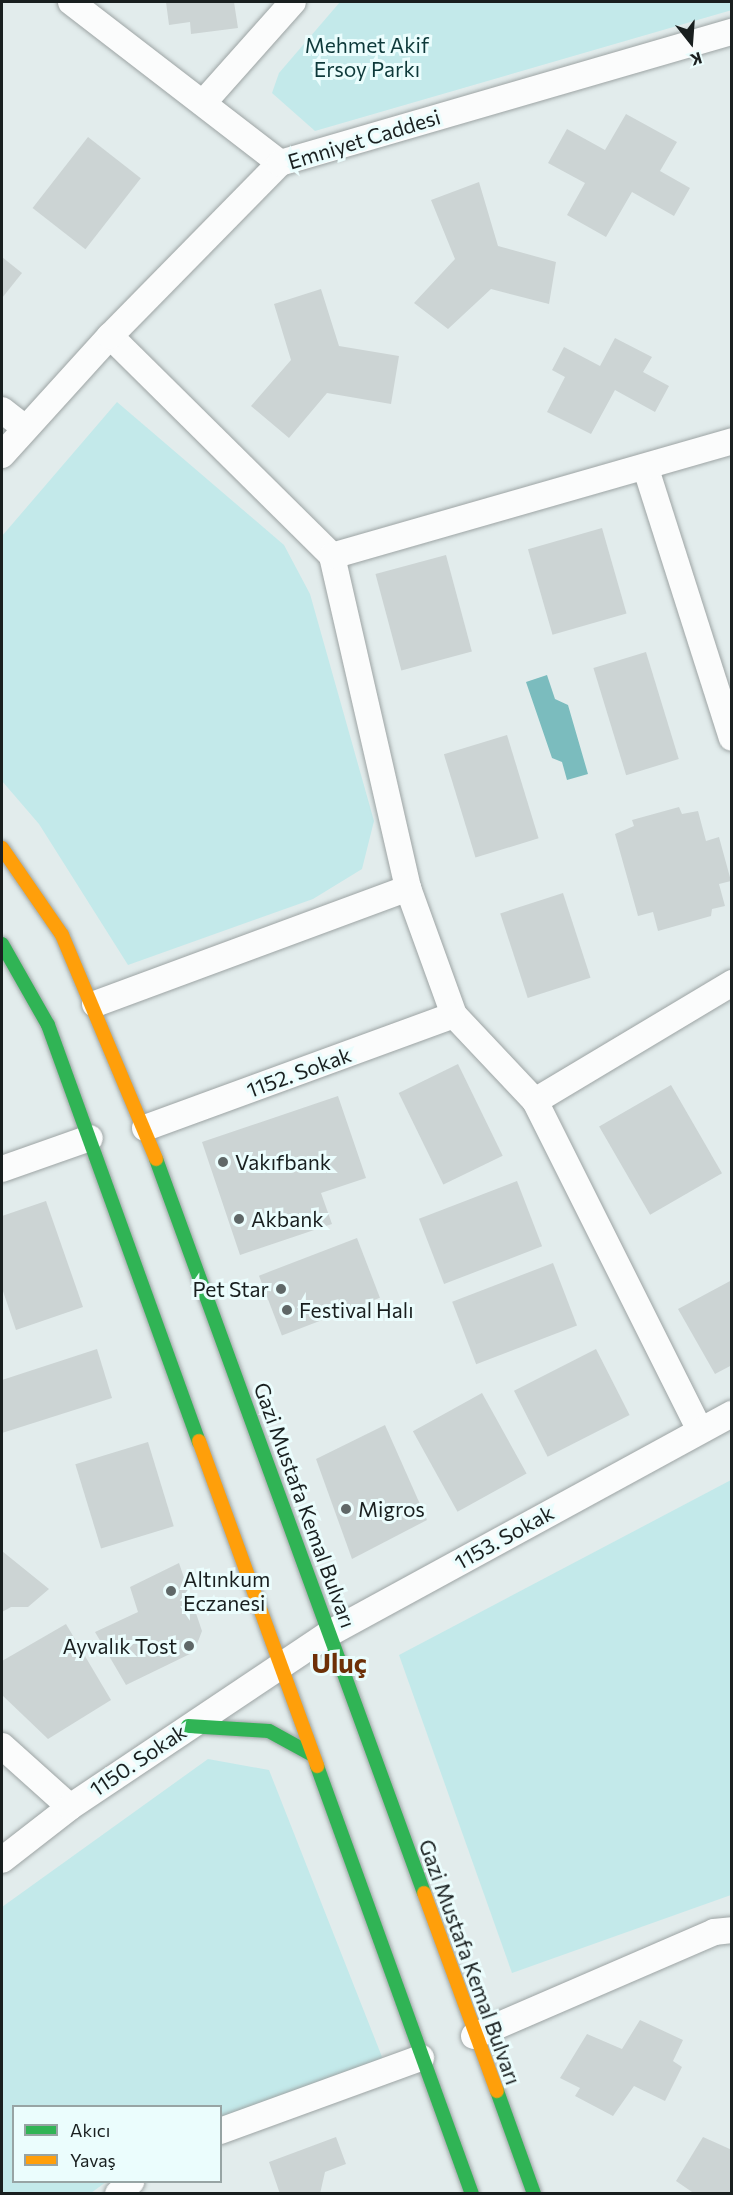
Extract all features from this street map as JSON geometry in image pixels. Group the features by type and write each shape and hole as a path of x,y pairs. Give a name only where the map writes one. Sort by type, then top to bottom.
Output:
{"main road":[{"name":"Gazi Mustafa Kemal Bulvarı","path":"2,848 62,935 95,1004 145,1128 474,2036 534,2193"},
{"path":"2,944 48,1025 421,2058 472,2193"},
{"path":"188,1726 244,1726 269,1731 290,1738 311,1754"}],"street":[{"path":"71,2 280,163"},
{"path":"203,103 293,2"},
{"name":"Emniyet Caddesi","path":"2,455 24,427 110,336 280,163 732,32"},
{"path":"110,336 332,556 408,888 454,1015 534,1101 700,1430"},
{"path":"2,410 24,427"},
{"path":"332,556 646,469 732,441"},
{"path":"646,469 732,738"},
{"path":"95,1004 408,888"},
{"path":"534,1101 732,983"},
{"name":"1152. Sokak","path":"145,1128 454,1015"},
{"path":"2,1169 90,1138"},
{"name":"1153. Sokak","path":"279,1665 330,1634 732,1414"},
{"name":"1150. Sokak","path":"2,1860 70,1807 279,1665"},
{"path":"2,1746 70,1807"},
{"path":"474,2036 714,1932 732,1930"},
{"path":"222,2130 421,2058"}],"green space":[{"name":"Mehmet Akif Ersoy Parkı","path":"340,2 731,2 732,10 315,131 272,93 279,73"},
{"path":"117,402 284,545 310,594 374,821 362,869 313,899 128,965 39,824 2,781 2,536"},
{"path":"731,1480 731,1895 512,1973 399,1655"},
{"path":"208,1759 269,1770 384,2062 222,2123 222,2105 12,2105 12,2183 105,2183 91,2193 2,2193 2,1907"}],"shaded area":[{"path":"547,675 555,699 568,705 588,774 567,780 562,762 552,758 526,682"}],"building":[{"path":"166,2 234,2 238,28 191,34 190,22 169,25"},
{"path":"626,114 677,142 660,171 690,188 674,216 632,192 606,237 567,215 585,183 548,163 567,129 605,150"},
{"path":"88,137 141,178 85,249 33,208"},
{"path":"479,182 498,246 556,262 549,304 491,289 448,329 414,303 455,259 431,200"},
{"path":"2,257 22,273 2,298"},
{"path":"321,289 339,346 399,356 391,404 327,393 289,438 251,406 291,360 274,304"},
{"path":"615,338 652,357 643,372 669,386 655,412 615,390 591,434 547,412 565,377 552,370 564,347 600,366"},
{"path":"602,528 627,614 553,635 528,549"},
{"path":"446,555 472,652 401,670 375,574"},
{"path":"646,652 679,759 626,775 593,668"},
{"path":"507,735 539,838 475,858 444,754"},
{"path":"679,807 682,814 698,811 706,841 719,837 731,881 719,884 725,906 712,909 711,916 658,931 653,912 638,916 615,834 634,826 632,820"},
{"path":"563,893 591,978 528,998 500,913"},
{"path":"458,1064 503,1156 443,1185 399,1093"},
{"path":"671,1085 722,1173 650,1215 599,1126"},
{"path":"338,1096 366,1178 321,1193 332,1224 240,1255 202,1142"},
{"path":"517,1181 542,1246 444,1284 419,1219"},
{"path":"46,1201 83,1307 16,1330 2,1288 2,1216"},
{"path":"357,1238 380,1298 282,1335 259,1276"},
{"path":"553,1263 577,1326 476,1364 452,1302"},
{"path":"732,1280 732,1365 715,1374 678,1309"},
{"path":"97,1349 112,1398 2,1433 2,1380"},
{"path":"596,1349 630,1415 548,1457 514,1391"},
{"path":"482,1393 527,1473 458,1512 413,1431"},
{"path":"385,1425 427,1520 352,1559 316,1459"},
{"path":"148,1442 174,1526 101,1548 75,1464"},
{"path":"2,1551 49,1589 28,1607 11,1607 2,1612"},
{"path":"179,1563 202,1631 194,1652 126,1685 95,1632 138,1612 130,1587"},
{"path":"66,1624 111,1700 48,1739 2,1695 2,1661"},
{"path":"640,2020 683,2040 673,2061 682,2067 665,2101 634,2086 613,2116 575,2096 580,2088 560,2078 587,2034 622,2049"},
{"path":"336,2137 346,2164 325,2172 320,2194 280,2194 269,2162"},
{"path":"703,2137 732,2150 732,2194 695,2194 676,2181"}],"traffic: fast":[{"path":"2,944 48,1025 199,1441"},
{"path":"156,1159 424,1893"},
{"path":"188,1726 269,1731 311,1754"},
{"path":"317,1766 472,2194"},
{"path":"497,2091 534,2194"}],"traffic: slow":[{"path":"2,848 62,935 156,1159"},
{"path":"199,1441 317,1766"},
{"path":"424,1893 497,2091"}],"place":[{"name":"Vakıfbank","path":"223,1162"},
{"name":"Akbank","path":"239,1219"},
{"name":"Pet Star","path":"281,1289"},
{"name":"Festival Halı","path":"287,1310"},
{"name":"Migros","path":"346,1509"},
{"name":"Altınkum Eczanesi","path":"171,1591"},
{"name":"Ayvalık Tost","path":"189,1646"}],"district":[{"name":"Uluç","path":"339,1663"}]}
